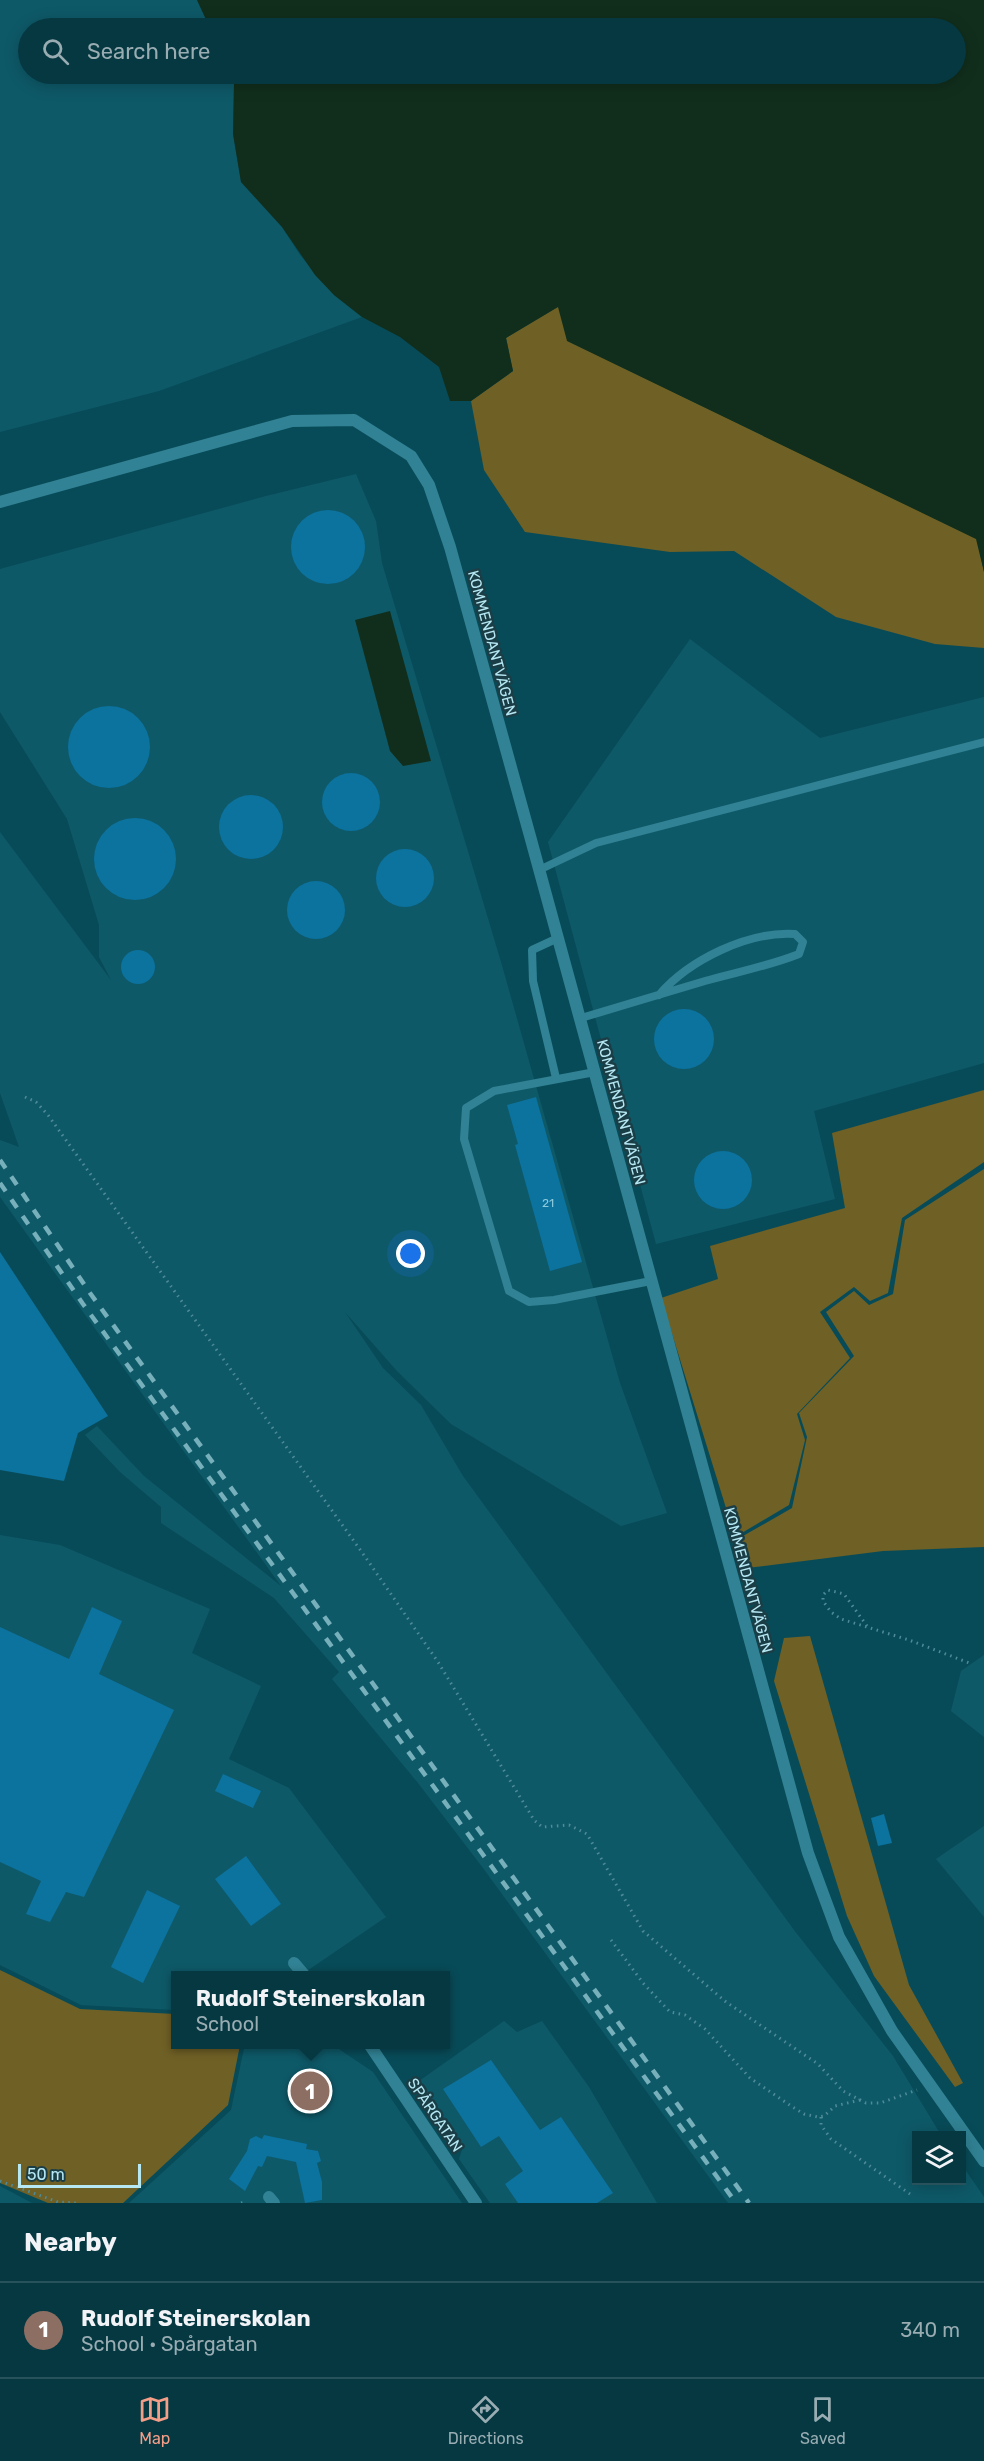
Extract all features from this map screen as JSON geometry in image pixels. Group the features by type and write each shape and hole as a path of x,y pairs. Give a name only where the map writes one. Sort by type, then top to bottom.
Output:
{"street":[{"name":"KOMMENDANTVÄGEN","path":"0,502 292,421 354,420 411,456 429,485 450,548 595,1071 808,1853 839,1937 892,2031 984,2161"},
{"path":"294,1963 301,1971"},
{"name":"SPÅRGATAN","path":"372,2049 476,2203"}],"lane":[{"path":"539,870 596,843 984,742"},
{"path":"580,1018 776,963 799,954 803,942 795,934 782,933 734,945 707,956 687,968 658,995"},
{"path":"556,1078 533,981 532,950 558,938"},
{"path":"595,1071 494,1091 466,1108 464,1139 508,1291 529,1302 554,1300 651,1281"}],"path":[{"path":"25,1097 36,1102 48,1115 366,1558 438,1662 534,1820 542,1827 569,1825 587,1834 643,1931 726,2002 775,2037 801,2051 827,2071 843,2091 860,2100 880,2103 929,2086"},
{"path":"867,1626 844,1594 828,1590 823,1595 823,1601 831,1612 841,1619 867,1626 972,1664"},
{"path":"611,1940 643,1983 670,2012 685,2015 705,2029 750,2078 804,2114 820,2117 835,2106 860,2100"},
{"path":"820,2117 821,2125 831,2139 910,2194"},
{"path":"0,2181 57,2202 76,2203"}],"shaded area":[{"path":"0,0 197,0 205,18 18,18 18,84 234,84 233,134 241,182 282,227 300,255 334,295 362,317 159,391 0,432"},
{"path":"197,0 984,0 984,572 976,539 567,341 558,307 506,338 513,371 471,401 450,401 439,367 400,337 362,317 334,295 315,275 282,227 241,182 233,134 234,84 966,84 966,18 205,18"},
{"path":"559,306 568,341 977,539 984,572 984,648 935,644 836,617 734,551 670,552 525,532 484,470 471,401 513,371 506,338"},
{"path":"356,474 376,521 382,563 501,962 620,1383 667,1513 621,1526 451,1424 397,1371 345,1312 383,1368 421,1405 463,1476 794,1930 893,2056 939,2131 912,2131 912,2185 966,2185 966,2171 984,2197 984,2203 728,2203 483,1868 418,1783 332,1679 339,1672 274,1598 161,1523 161,1507 120,1472 85,1435 97,1426 144,1476 281,1586 0,1197 0,1140 19,1147 0,1093 0,832 111,980 99,957 99,925 67,819 0,712 0,569 266,496"},
{"path":"390,611 431,761 403,766 390,751 355,620"},
{"path":"690,639 820,738 984,697 984,1063 814,1111 835,1199 656,1244 548,842"},
{"path":"984,1090 984,1162 902,1218 888,1293 870,1301 854,1287 820,1312 850,1358 797,1414 805,1440 789,1505 735,1537 661,1298 718,1279 710,1246 845,1208 832,1133"},
{"path":"984,1169 984,1547 883,1551 747,1568 736,1540 792,1508 807,1437 799,1413 854,1356 826,1312 854,1291 869,1305 893,1294 905,1220"},
{"path":"0,1535 60,1545 210,1609 192,1653 261,1686 229,1759 289,1788 386,1917 307,1971 171,1971 171,2010 81,2005 0,1965"},
{"path":"810,1636 909,1985 963,2083 955,2087 874,1976 847,1916 774,1681 784,1638"},
{"path":"984,1655 984,1737 951,1711 961,1671"},
{"path":"984,1826 984,1917 936,1859"},
{"path":"0,1970 80,2009 171,2014 171,2049 239,2049 228,2105 123,2203 48,2203 0,2183"},
{"path":"504,2021 517,2032 542,2021 589,2087 657,2203 490,2203 459,2159 463,2147 419,2081"},
{"path":"244,2049 339,2049 373,2072 462,2203 129,2203 231,2110"},
{"path":"0,2186 32,2203 0,2203"}],"building":[{"path":"321,510 335,510 349,516 359,526 365,540 363,561 349,578 335,584 321,584 307,578 297,568 291,554 291,540 297,526 307,516"},
{"path":"109,706 125,709 138,718 147,731 150,747 147,763 138,776 125,785 109,788 93,785 80,776 71,763 68,747 71,731 80,718 93,709"},
{"path":"345,773 357,773 372,781 380,796 380,808 372,823 357,831 345,831 330,823 322,808 322,796 330,781"},
{"path":"251,795 269,801 277,809 283,827 277,845 269,853 251,859 233,853 225,845 219,827 225,809 233,801"},
{"path":"135,818 151,821 164,830 173,843 176,859 173,875 164,888 151,897 135,900 119,897 106,888 97,875 94,859 97,843 106,830 119,821"},
{"path":"399,849 411,849 426,857 434,872 434,884 426,899 411,907 399,907 384,899 376,884 376,872 384,857"},
{"path":"310,881 322,881 337,889 345,904 345,916 337,931 322,939 310,939 295,931 287,916 287,904 295,889"},
{"path":"138,950 150,955 155,967 150,979 138,984 126,979 121,967 126,955"},
{"path":"678,1009 690,1009 706,1017 712,1027 714,1039 712,1051 706,1061 690,1069 678,1069 662,1061 654,1045 654,1033 662,1017"},
{"path":"536,1097 582,1262 550,1271 515,1145 518,1144 507,1105"},
{"path":"723,1151 739,1156 747,1164 752,1180 747,1196 739,1204 723,1209 707,1204 699,1196 694,1180 699,1164 707,1156"},
{"path":"0,1252 108,1416 78,1433 64,1481 0,1470"},
{"path":"92,1607 122,1621 99,1674 174,1710 84,1897 66,1892 50,1922 26,1914 41,1881 0,1862 0,1627 69,1659"},
{"path":"223,1774 261,1791 253,1808 215,1791"},
{"path":"884,1814 892,1843 878,1846 871,1818"},
{"path":"246,1856 281,1904 251,1926 215,1879"},
{"path":"147,1890 180,1906 143,1983 111,1967"},
{"path":"491,2060 540,2130 561,2117 613,2193 597,2203 518,2203 505,2184 523,2171 499,2136 481,2147 443,2089"},
{"path":"264,2135 307,2144 306,2149 318,2151 321,2161 317,2163 322,2182 322,2200 305,2203 296,2162 267,2156 262,2167 258,2166 245,2191 229,2179 247,2151 250,2139 256,2136 262,2139"}],"railway":[{"path":"0,1160 90,1293 749,2203"},
{"path":"0,1183 83,1304 736,2203"}],"place":[{"name":"Rudolf Steinerskolan","path":"310,2091"}]}
